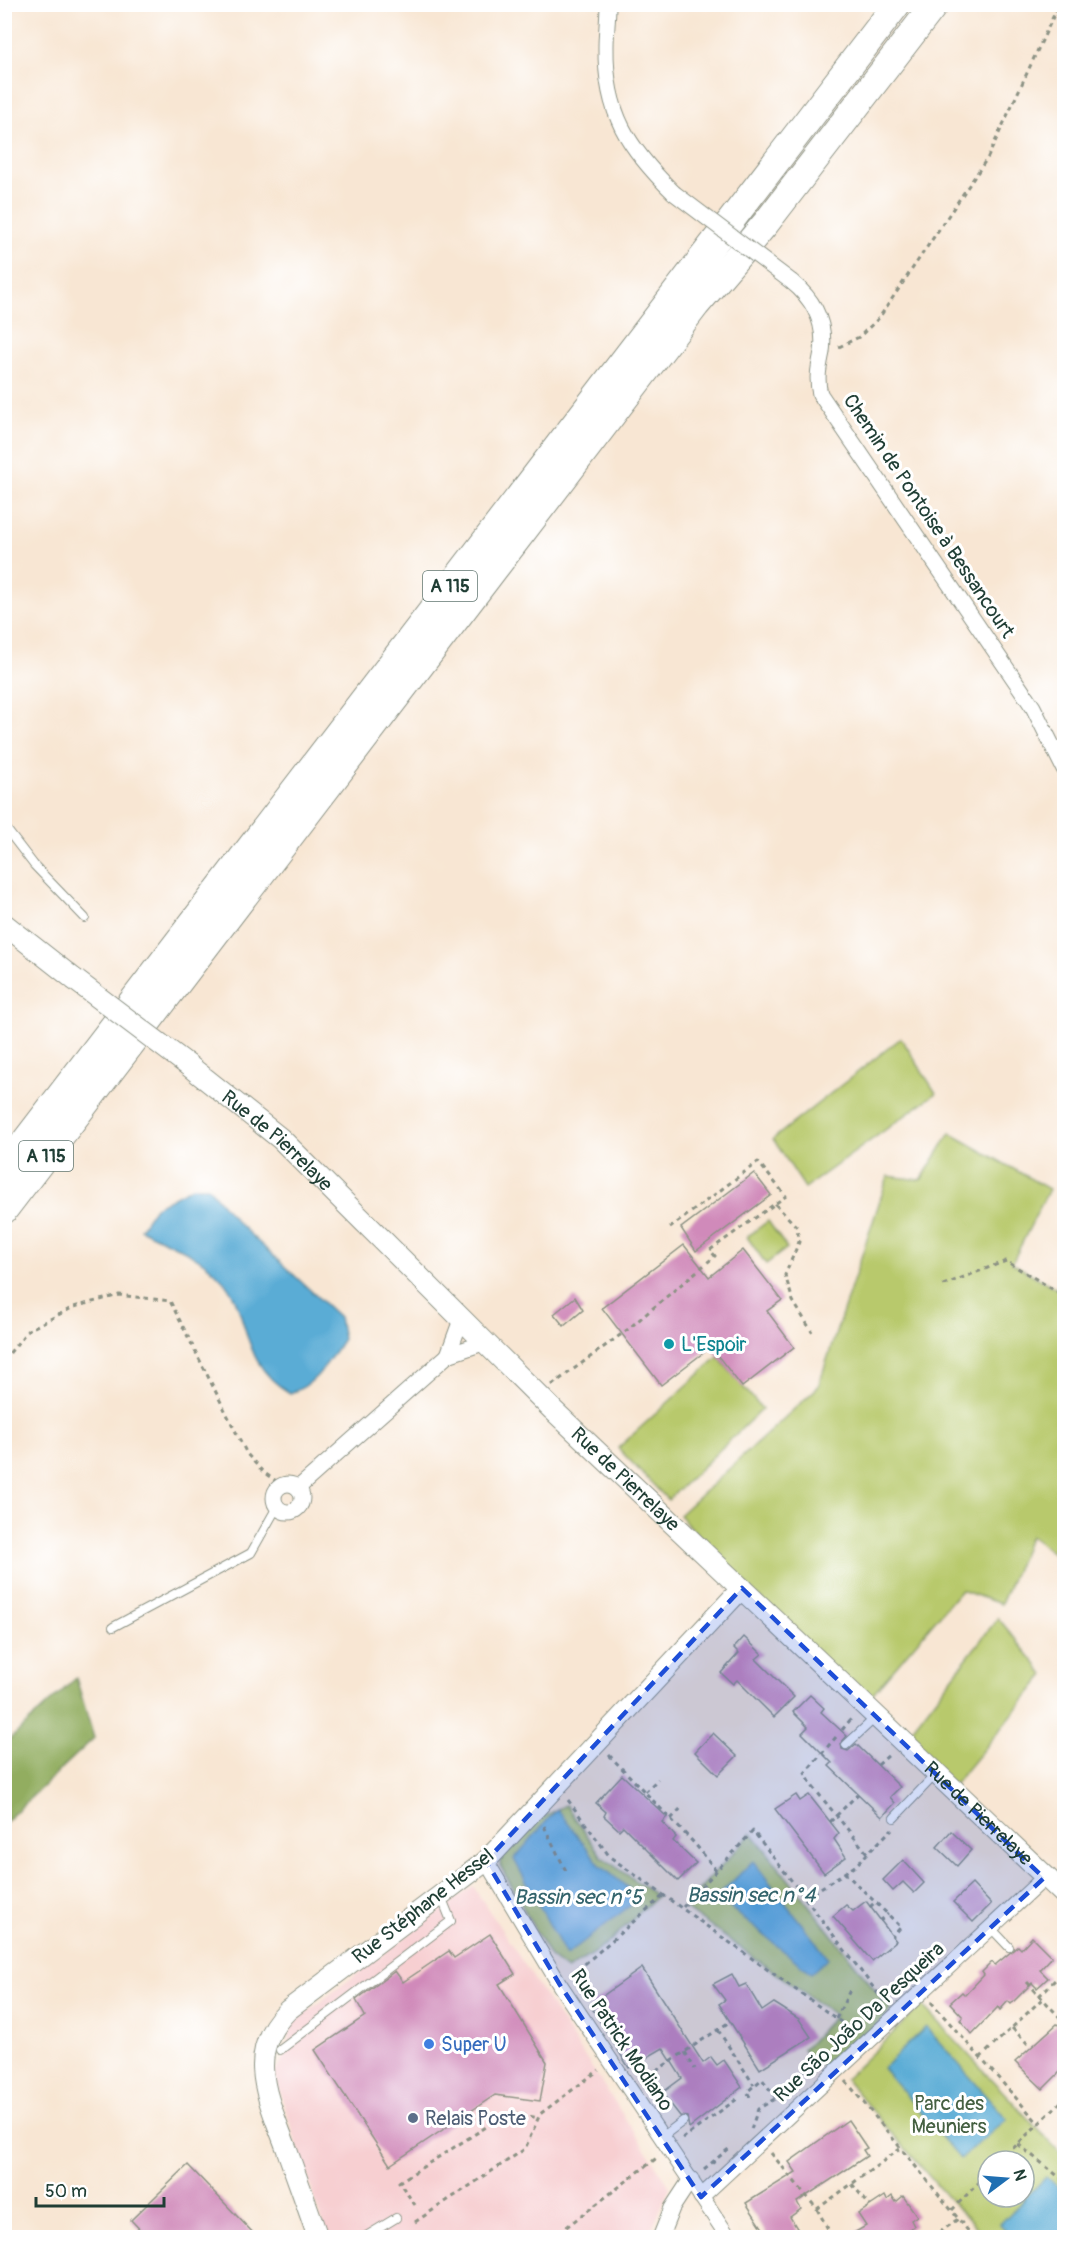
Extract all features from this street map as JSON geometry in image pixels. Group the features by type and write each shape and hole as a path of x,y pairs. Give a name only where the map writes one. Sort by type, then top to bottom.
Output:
{"highway":[{"name":"A 115","path":"4,1169 897,4"},
{"name":"A 115","path":"4,1210 696,305 766,223 935,4"}],"main road":[{"name":"Rue de Pierrelaye","path":"4,924 281,1138 538,1395 1044,1878 1065,1894"}],"street":[{"name":"Chemin de Pontoise à Bessancourt","path":"608,4 607,81 615,115 645,164 674,193 806,294 814,306 823,335 817,383 820,394 1034,707 1065,769"},
{"path":"448,1355 462,1317"},
{"path":"298,1488 448,1355 486,1342"},
{"path":"282,1485 298,1488 302,1500 296,1510 284,1512 277,1507 274,1498 275,1491 282,1485"},
{"name":"Rue Stéphane Hessel","path":"318,2238 265,2092 262,2065 266,2039 273,2024 288,2010 486,1861 742,1588"},
{"name":"Rue Patrick Modiano","path":"486,1861 560,1985 729,2238"},
{"name":"Rue São João Da Pesqueira","path":"701,2197 1044,1878"},
{"path":"660,2238 672,2208 691,2180"}],"lane":[{"path":"4,826 34,865 85,918"},
{"path":"112,1627 251,1553 277,1507"},
{"path":"846,1745 870,1711"},
{"path":"894,1818 936,1774"},
{"path":"280,2050 450,1921 441,1895"},
{"path":"990,1927 1009,1947"},
{"path":"666,2143 683,2121"},
{"path":"363,2238 396,2217"}],"path":[{"path":"822,350 841,347 850,342 879,318 988,157 1059,4"},
{"path":"538,1395 627,1330 715,1256 710,1250 786,1196 758,1162 670,1228"},
{"path":"775,1204 797,1227 799,1242 785,1275 793,1301 812,1332"},
{"path":"943,1285 1006,1261 1065,1296"},
{"path":"4,1360 28,1330 74,1307 119,1295 170,1301 247,1454 263,1472 282,1485"},
{"path":"867,1853 813,1787 805,1773 870,1711"},
{"path":"597,1743 671,1819 716,1870"},
{"path":"645,1792 658,1779"},
{"path":"561,1793 610,1857 665,1894 855,2032 849,2039"},
{"path":"830,1822 858,1794"},
{"path":"671,1819 683,1806"},
{"path":"805,1898 855,1866 896,1826 894,1818"},
{"path":"542,1822 566,1871"},
{"path":"682,1907 753,1831 896,2016"},
{"path":"844,1872 902,1927 892,1937"},
{"path":"560,1985 665,1894"},
{"path":"870,1907 875,1902"},
{"path":"880,1921 888,1914"},
{"path":"980,2058 1012,2028 1065,1971"},
{"path":"1027,1982 1065,2022"},
{"path":"836,2019 851,1988"},
{"path":"922,1992 1039,2124"},
{"path":"625,2082 633,2077 638,2084 730,2021"},
{"path":"1012,2028 1031,2047"},
{"path":"718,2030 754,2085"},
{"path":"685,2052 695,2069"},
{"path":"747,2135 758,2109 790,2089 814,2064 825,2062"},
{"path":"415,2222 525,2149 540,2114 603,2068"},
{"path":"839,2071 974,2238"},
{"path":"750,2097 747,2092 762,2079 776,2098"},
{"path":"552,2238 666,2143 736,2099"},
{"path":"1013,2149 1065,2100"},
{"path":"415,2205 399,2182 510,2112 538,2118"},
{"path":"762,2142 817,2210 833,2238"},
{"path":"691,2180 723,2151 738,2143"},
{"path":"1018,2144 1065,2181"},
{"path":"817,2210 900,2149"},
{"path":"852,2184 870,2206"},
{"path":"951,2211 976,2185"},
{"path":"932,2238 958,2219"}],"highlighted area":[{"path":"742,1588 1044,1878 701,2197 560,1985 486,1861"}],"shaded area":[{"path":"473,1886 670,2187 648,2237 327,2237 274,2074 286,2055 291,2024"}],"green space":[{"path":"901,1038 936,1093 805,1188 773,1139"},
{"path":"950,1133 1049,1189 1012,1263 1064,1293 1064,1561 1030,1536 1001,1604 961,1590 863,1705 679,1515 818,1387 888,1176 921,1180"},
{"path":"768,1221 787,1248 766,1264 747,1237"},
{"path":"718,1357 762,1409 668,1500 618,1448"},
{"path":"998,1618 1045,1675 953,1786 902,1742"},
{"path":"76,1678 94,1738 5,1822 5,1744"},
{"name":"Bassin sec n°5","path":"566,1805 602,1857 657,1896 606,1945 567,1970 550,1957 500,1865 508,1844 516,1836 535,1821"},
{"path":"752,1833 891,2010 831,2073 803,2050 835,2015 683,1907"},
{"name":"Parc des Meuniers","path":"922,2005 1064,2157 1064,2237 986,2237 948,2198 845,2079"}],"water":[{"path":"192,1187 208,1187 237,1222 339,1317 343,1339 327,1364 308,1384 290,1393 273,1381 261,1367 253,1352 237,1305 230,1290 220,1277 193,1255 140,1229 155,1207"},
{"name":"Bassin sec n°5","path":"557,1809 600,1865 640,1898 566,1955 514,1859"},
{"name":"Bassin sec n°4","path":"753,1861 828,1958 811,1973 717,1897"},
{"path":"926,2027 1007,2119 960,2159 883,2068"},
{"path":"1046,2177 1064,2193 1064,2237 1012,2237 1000,2224 1015,2209 1036,2209 1036,2187"}],"building":[{"path":"754,1173 771,1195 696,1251 681,1228"},
{"path":"684,1245 709,1277 743,1250 782,1300 767,1311 794,1347 742,1387 711,1347 661,1385 602,1308"},
{"path":"575,1297 583,1310 564,1326 554,1314"},
{"path":"744,1637 762,1654 756,1659 794,1697 774,1717 737,1680 733,1684 721,1673 739,1653 734,1648"},
{"path":"810,1695 824,1708 821,1712 847,1736 841,1743 842,1749 848,1751 856,1744 900,1787 890,1797 895,1803 882,1817 829,1766 832,1763 802,1733 808,1727 793,1712"},
{"path":"713,1733 737,1756 718,1775 695,1752"},
{"path":"622,1775 667,1817 662,1822 676,1837 673,1841 696,1863 678,1881 623,1826 619,1830 604,1816 606,1812 596,1803"},
{"path":"796,1795 800,1801 809,1795 839,1833 834,1839 846,1857 824,1873 775,1809"},
{"path":"951,1831 971,1850 957,1866 937,1847"},
{"path":"903,1860 924,1883 914,1893 903,1882 893,1891 883,1880"},
{"path":"972,1884 991,1904 973,1922 953,1902"},
{"path":"866,1901 896,1941 872,1961 833,1916 846,1905 853,1911"},
{"name":"Super U","path":"490,1934 515,1974 499,1984 547,2062 540,2101 495,2095 390,2165 315,2050 365,2016 356,2000 395,1971 403,1982 449,1951 454,1958"},
{"path":"1032,1937 1052,1957 1040,1970 1048,1978 1037,1988 1032,1983 1011,2004 1008,2001 1000,2010 998,2007 972,2034 960,2020 963,2017 950,2003 962,1992 965,1995 984,1975 982,1972 992,1962 995,1965 1018,1946 1021,1949"},
{"path":"642,1968 703,2063 711,2057 717,2065 724,2060 742,2087 689,2128 687,2117 680,2116 662,2093 682,2078 663,2048 629,2068 590,2005"},
{"path":"732,1974 739,1987 746,1984 762,2011 774,2003 799,2019 811,2037 760,2069 719,2004 725,2000 713,1984"},
{"path":"1057,2024 1065,2030 1065,2067 1043,2089 1015,2062"},
{"path":"848,2120 867,2148 863,2150 867,2156 797,2202 801,2209 790,2217 803,2238 769,2238 746,2203 796,2172 789,2162"},
{"path":"188,2165 258,2238 148,2238 131,2220"},
{"path":"885,2196 887,2200 892,2196 896,2202 903,2196 917,2216 911,2220 914,2226 897,2238 845,2238 866,2226 858,2214"}],"place":[{"name":"L'Espoir","path":"669,1344"},
{"name":"Super U","path":"429,2044"},
{"name":"Relais Poste","path":"413,2118"}]}
